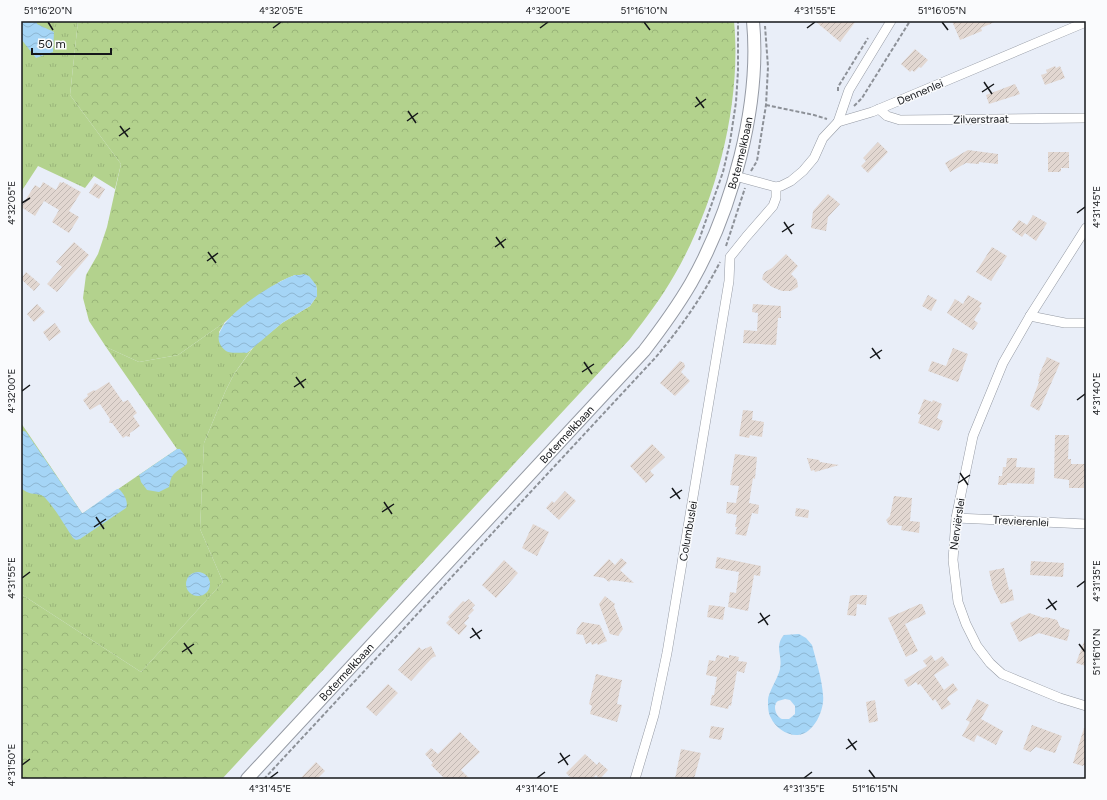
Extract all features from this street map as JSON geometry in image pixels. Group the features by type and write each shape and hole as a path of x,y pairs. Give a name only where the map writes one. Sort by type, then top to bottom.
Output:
{"main road":[{"name":"Botermelkbaan","path":"247,779 644,351 669,317 691,282 718,226 735,176 744,144 751,100 753,69 753,21"}],"street":[{"path":"838,122 849,90 892,21"},
{"name":"Dennenlei","path":"776,187 791,181 803,171 814,158 823,138 838,122 878,109 1086,22"},
{"name":"Zilverstraat","path":"878,109 887,116 900,120 1086,118"},
{"path":"735,176 776,187"},
{"name":"Columbuslei","path":"635,779 654,715 667,653 729,281 730,257 773,206 776,198 776,187"},
{"name":"Nerviërslei","path":"1086,228 1030,316 1003,363 973,436 956,518 953,560 958,602 966,624 977,646 990,664 1002,674 1060,698 1086,706"},
{"path":"1030,316 1065,323 1086,323"},
{"name":"Trevierenlei","path":"956,518 1086,524"}],"path":[{"path":"698,244 723,172 730,142 736,102 738,71 738,21"},
{"path":"760,147 766,105 768,67 765,21"},
{"path":"852,108 862,98 910,21"},
{"path":"766,105 814,115 838,122"}],"green space":[{"path":"21,21 78,21 70,95 121,164 115,189 94,176 85,188 38,166 21,192"},
{"path":"78,21 734,21 734,85 730,118 723,152 703,216 690,246 659,299 630,339 222,779 21,779 21,594 141,672 223,582 200,529 204,443 225,392 234,374 255,345 282,323 310,306 317,296 316,285 295,275 281,281 247,303 225,322 178,355 139,362 106,347 89,321 83,298 86,275 98,254 107,227 121,164 70,95"},
{"path":"225,322 219,332 230,352 247,352 251,350 234,374 204,443 200,529 223,582 141,672 21,594 21,423 83,513 177,449 106,347 139,362 178,355"}],"water":[{"path":"21,21 37,21 37,24 54,32 53,52 36,58 21,39"},
{"path":"304,274 309,276 316,285 317,290 317,296 310,306 282,323 247,353 226,351 223,348 220,344 219,335 224,325 234,314 261,293 286,278"},
{"path":"24,431 82,513 117,489 123,493 126,498 126,508 80,539 76,540 73,538 44,497 29,493 21,488 21,432"},
{"path":"177,449 180,449 187,459 186,465 173,475 169,487 159,492 147,490 141,482 139,475"},
{"path":"198,572 207,575 210,584 207,593 198,596 189,593 186,584 189,575"},
{"path":"799,634 806,638 812,645 819,670 823,701 822,707 813,726 804,734 794,735 778,728 769,714 768,697 780,669 781,664 779,647 781,639 784,635","holes":["785,699 790,700 795,706 795,714 789,719 782,719 778,716 775,705 778,701"]}],"building":[{"path":"815,21 856,21 840,42"},
{"path":"952,21 997,21 981,28 982,31 960,40"},
{"path":"915,49 928,60 921,68 919,67 914,72 912,70 910,72 901,64"},
{"path":"1055,66 1056,68 1060,66 1065,78 1045,85 1041,75 1047,73 1046,70"},
{"path":"1015,84 1020,94 989,104 986,95"},
{"path":"878,142 888,152 868,173 861,166 866,161 863,158"},
{"path":"968,150 998,154 998,164 979,162 979,164 966,163 950,172 945,163"},
{"path":"1048,152 1069,152 1069,168 1061,168 1061,171 1059,172 1048,172"},
{"path":"43,182 56,190 60,182 63,182 81,192 69,211 79,217 69,233 52,222 59,210 44,201 35,216 21,207 35,185 40,188"},
{"path":"95,183 105,189 99,199 89,193"},
{"path":"828,194 840,204 828,217 826,231 811,228 813,211"},
{"path":"1033,215 1047,223 1036,241 1025,233 1022,237 1012,230 1019,220 1027,225"},
{"path":"74,242 89,255 57,292 47,284 62,267 56,262"},
{"path":"992,247 1007,256 991,281 976,272"},
{"path":"786,254 798,266 791,274 797,280 798,287 791,291 782,291 772,287 762,279 765,272 772,268"},
{"path":"26,272 40,284 34,291 21,279"},
{"path":"928,295 937,300 931,311 922,306"},
{"path":"968,295 982,303 979,307 981,308 974,320 978,323 973,330 947,313 955,299 963,304"},
{"path":"37,304 45,312 34,322 27,314"},
{"path":"753,304 781,306 781,318 778,318 776,345 743,343 744,330 757,331 758,313 752,312"},
{"path":"55,323 61,332 49,341 43,332"},
{"path":"953,348 968,354 958,382 928,371 932,361 946,366"},
{"path":"1047,357 1060,363 1039,411 1030,406 1039,382 1039,375"},
{"path":"680,361 684,363 685,367 681,372 690,381 675,396 660,383"},
{"path":"109,382 123,402 128,400 137,413 133,416 140,426 130,433 130,437 126,436 123,438 112,423 109,423 110,419 100,404 90,410 83,400 88,396 87,394"},
{"path":"924,399 932,402 933,400 942,404 937,418 943,421 939,431 918,423 921,415 918,414"},
{"path":"743,410 753,411 752,420 764,422 762,437 750,435 749,438 739,436"},
{"path":"1055,435 1069,435 1068,459 1071,459 1071,464 1086,464 1086,479 1084,479 1084,488 1069,488 1069,480 1054,478"},
{"path":"652,444 665,457 650,471 654,475 646,483 630,466"},
{"path":"735,454 757,457 755,479 753,478 749,503 759,505 758,514 752,513 746,536 735,534 737,527 735,527 737,515 726,513 727,502 736,503 739,486 730,485"},
{"path":"807,458 839,465 815,472 814,470 811,471"},
{"path":"1007,458 1017,458 1016,467 1035,468 1034,484 1007,483 1007,485 998,485 999,476 1002,476 1003,467 1006,467"},
{"path":"565,491 576,501 559,520 546,508 552,501 554,503"},
{"path":"894,496 912,498 910,521 920,522 919,533 901,530 902,526 889,525 886,520 890,516"},
{"path":"796,508 809,510 808,518 795,516"},
{"path":"533,524 549,532 537,556 522,548"},
{"path":"717,557 761,566 760,576 754,575 748,611 728,607 730,592 736,593 739,572 715,568"},
{"path":"621,558 627,563 620,570 634,583 611,580 609,582 604,578 593,576 609,559 615,565"},
{"path":"504,560 518,573 496,598 482,585"},
{"path":"1031,561 1064,563 1063,577 1030,575"},
{"path":"1004,568 1009,590 1012,589 1014,600 1001,604 993,588 989,571"},
{"path":"867,595 866,605 857,604 856,616 847,615 850,596"},
{"path":"605,596 615,604 614,606 623,629 618,636 610,634 599,604"},
{"path":"469,599 475,605 472,608 474,610 464,623 467,626 459,635 446,623 450,619 448,617 463,601 465,602"},
{"path":"922,604 926,614 905,624 918,651 906,657 888,618"},
{"path":"709,605 725,607 723,620 707,617"},
{"path":"1029,613 1044,618 1046,617 1057,620 1060,627 1070,630 1067,641 1039,633 1019,642 1010,623"},
{"path":"582,622 600,625 607,641 598,645 597,643 592,645 591,642 586,644 583,635 576,634 577,629"},
{"path":"1086,639 1086,666 1076,663"},
{"path":"431,646 436,656 432,658 411,681 398,670 419,647 422,650"},
{"path":"717,655 729,658 729,655 739,657 738,661 747,662 744,673 737,671 731,706 729,705 728,709 710,705 712,695 714,695 717,677 706,675 709,660 715,661"},
{"path":"931,655 935,661 942,656 949,665 934,675 944,690 953,683 958,690 948,697 947,699 951,704 942,710 935,699 933,701 920,684 918,685 916,682 908,687 904,680 927,666 923,661"},
{"path":"596,674 622,680 617,704 622,705 617,722 590,714 592,706 589,704"},
{"path":"388,684 398,693 376,716 366,707"},
{"path":"977,699 989,705 981,719 1003,731 996,745 977,735 974,742 962,736 970,722 966,720"},
{"path":"875,700 878,721 869,723 866,702"},
{"path":"1032,725 1062,736 1055,753 1036,747 1030,752 1023,749"},
{"path":"711,726 724,728 721,740 709,738"},
{"path":"1084,728 1086,728 1086,766 1073,763"},
{"path":"460,732 480,752 461,770 470,779 445,779 431,765 433,763 425,754 431,748 438,754"},
{"path":"681,749 701,753 694,779 675,779"},
{"path":"585,754 597,765 599,762 608,770 600,779 596,775 592,779 572,779 566,773"},
{"path":"316,762 325,771 317,779 300,779"}]}
